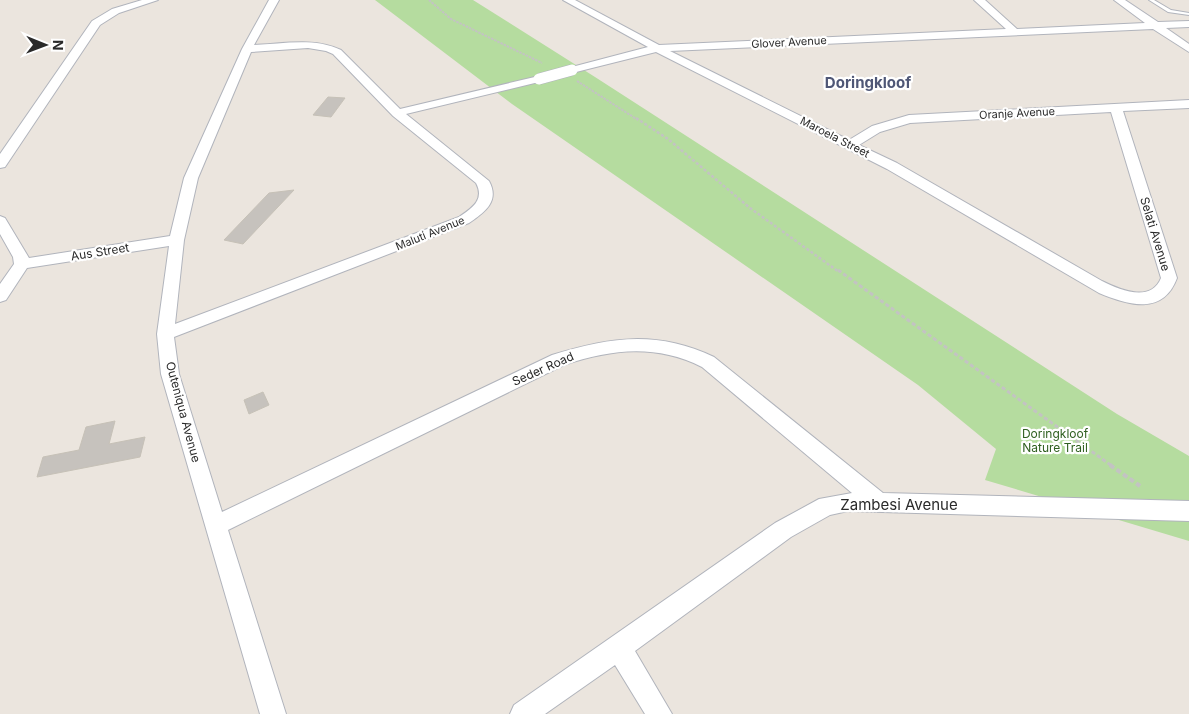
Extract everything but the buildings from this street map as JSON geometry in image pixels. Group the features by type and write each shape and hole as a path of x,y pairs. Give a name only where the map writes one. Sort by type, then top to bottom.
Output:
{"street":[{"path":"0,164 96,23 117,11 153,0"},
{"name":"Outeniqua Avenue","path":"273,714 170,374 165,334 177,240 191,178 247,50 274,0"},
{"name":"Maroela Street","path":"568,0 658,48 851,144 933,189 1096,285"},
{"path":"979,0 1014,31"},
{"path":"1119,0 1189,49"},
{"name":"Glover Avenue","path":"398,113 539,79 571,74 658,48 1189,24"},
{"name":"Maluti Avenue","path":"165,334 441,230 476,213 483,205 487,196 487,188 482,181 398,113 337,52 329,48 308,45 247,50"},
{"name":"Oranje Avenue","path":"851,144 876,130 909,119 1189,104"},
{"name":"Selati Avenue","path":"1096,285 1121,296 1150,297 1163,291 1168,284 1168,278 1116,108"},
{"path":"0,221 21,257 22,264 0,296"},
{"name":"Aus Street","path":"22,264 177,240"},
{"name":"Seder Road","path":"215,526 558,360 592,350 626,345 666,346 696,355 708,362 878,502"},
{"name":"Zambesi Avenue","path":"523,714 784,530 826,506 848,502 878,502 1189,511"},
{"path":"619,648 659,714"}],"lane":[{"path":"1150,0 1170,11 1189,14"}],"path":[{"path":"428,0 451,19 546,65"},
{"path":"571,74 668,139 750,208 1140,486"}],"green space":[{"name":"Doringkloof Nature Trail","path":"375,0 473,0 1117,414 1189,456 1189,541 985,480 996,449 918,385 512,104"}],"district":[{"name":"Doringkloof","path":"868,83"}]}
